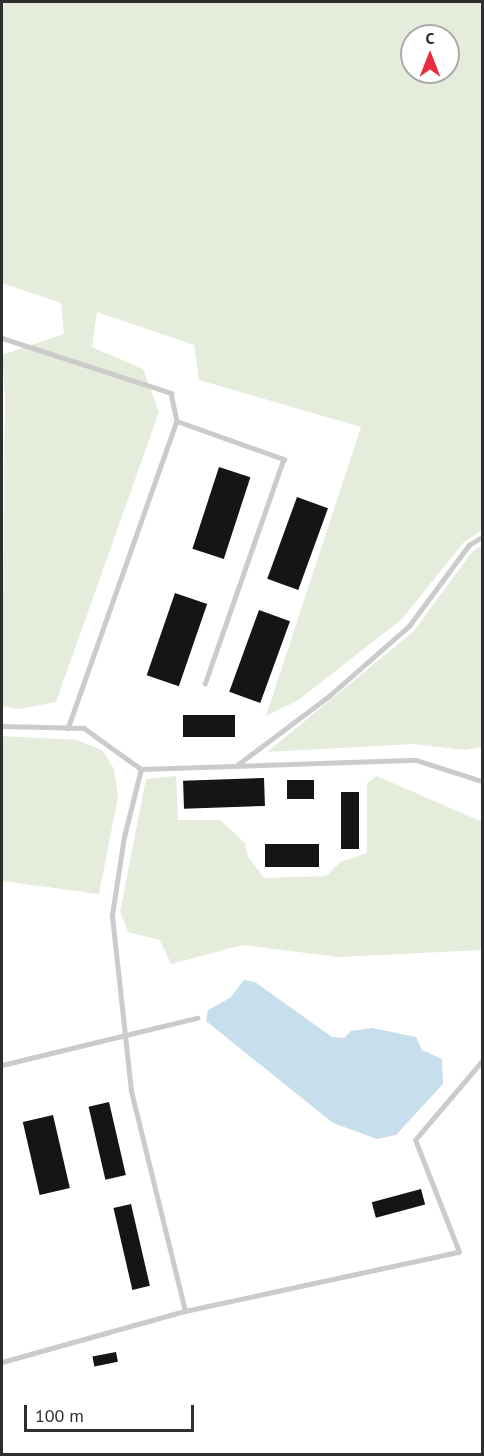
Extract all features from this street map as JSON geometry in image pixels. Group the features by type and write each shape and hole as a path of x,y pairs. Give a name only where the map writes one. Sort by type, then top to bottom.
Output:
{"lane":[{"path":"2,338 171,393 177,421 68,728"},
{"path":"177,421 284,459 205,684"},
{"path":"237,765 328,697 409,626 469,546 483,537"},
{"path":"2,726 84,728 141,769 416,760 483,781"},
{"path":"141,769 124,837 112,915 122,1036 131,1092 185,1311"},
{"path":"2,1065 197,1018"},
{"path":"2,1362 185,1311 459,1252 415,1140 483,1061"}],"green space":[{"path":"2,2 482,2 482,530 464,542 402,619 297,701 266,716 361,427 199,380 194,345 97,312 92,347 143,369 159,412 56,702 19,709 2,706 5,395 2,355 64,334 61,303 2,283"},
{"path":"482,545 482,747 465,750 414,744 267,752 413,632 472,552"},
{"path":"2,736 77,740 102,750 114,769 118,797 99,894 2,881"},
{"path":"176,776 178,820 220,820 245,843 248,857 264,878 326,876 340,862 367,853 367,783 377,776 482,822 482,950 338,957 243,945 171,964 160,940 128,932 120,912 146,779"}],"water":[{"path":"244,980 255,982 332,1037 344,1038 351,1031 372,1028 416,1037 422,1050 442,1059 443,1084 396,1135 377,1139 333,1123 206,1021 208,1010 230,998"}],"building":[{"path":"219,467 250,477 224,559 192,549"},
{"path":"297,497 328,508 298,590 267,579"},
{"path":"175,593 207,604 179,686 147,675"},
{"path":"259,610 290,621 260,703 229,692"},
{"path":"183,715 235,715 235,737 183,737"},
{"path":"264,778 265,806 184,809 183,781"},
{"path":"287,780 314,780 314,799 287,799"},
{"path":"341,792 359,792 359,849 341,849"},
{"path":"265,844 319,844 319,867 265,867"},
{"path":"109,1102 126,1175 105,1180 89,1107"},
{"path":"53,1115 70,1188 40,1195 23,1122"},
{"path":"421,1189 425,1204 376,1218 372,1202"},
{"path":"131,1204 150,1286 132,1290 113,1208"},
{"path":"116,1352 118,1362 94,1366 92,1357"}]}
